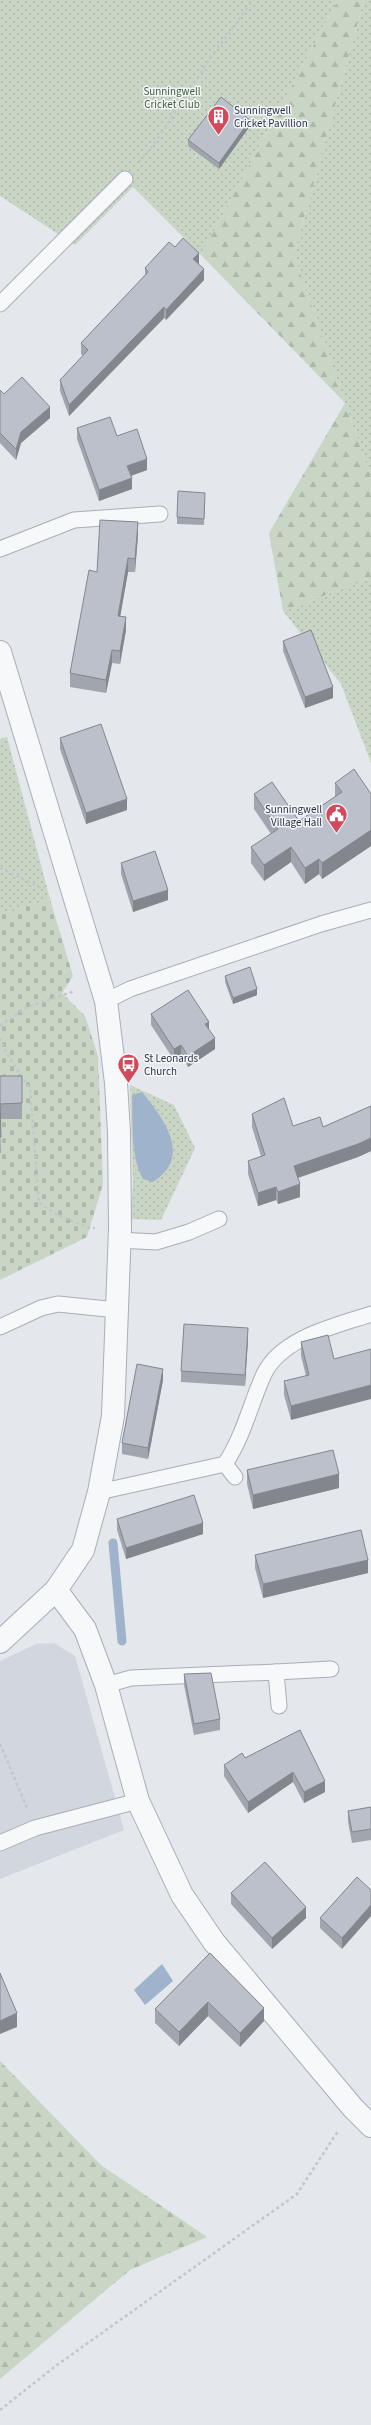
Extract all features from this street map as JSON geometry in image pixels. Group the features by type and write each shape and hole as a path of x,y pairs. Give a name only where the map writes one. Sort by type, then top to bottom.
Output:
{"street":[{"path":"0,652 71,882 103,992 116,1083 119,1132 119,1234 113,1416 99,1492 83,1550 56,1590 0,1642"},
{"path":"56,1590 85,1629 106,1685 138,1800 182,1895 214,1942 353,2108 371,2126"}],"lane":[{"path":"0,304 125,179"},
{"path":"0,549 74,520 160,514"},
{"path":"103,992 130,989 321,924 371,910"},
{"path":"119,1234 156,1242 189,1232 219,1219"},
{"path":"0,1327 41,1308 58,1304 117,1310"},
{"path":"99,1492 225,1464 238,1445 265,1373 275,1360 293,1345 331,1327 371,1314"},
{"path":"225,1464 235,1477"},
{"path":"106,1685 131,1678 331,1669"},
{"path":"276,1672 279,1706"},
{"path":"0,1843 35,1828 138,1800"}],"path":[{"path":"125,179 155,143 209,60 253,0"},
{"path":"0,868 41,888 71,882"},
{"path":"0,1026 27,1008 103,992"},
{"path":"0,1038 7,1054 30,1089 39,1203 59,1216 90,1228 119,1234"},
{"path":"0,1744 35,1828"},
{"path":"0,1751 4,1753"},
{"path":"0,2410 63,2360 297,2194 353,2108"}],"shaded area":[{"path":"54,1643 75,1656 124,1830 0,1879 0,1661 36,1644"}],"green space":[{"name":"Sunningwell Cricket Club","path":"0,0 338,0 201,255 133,187 75,245 0,196"},
{"path":"338,0 364,0 294,255 371,478 371,578 283,611 269,533 345,403 201,255"},
{"path":"364,0 371,0 371,478 294,255"},
{"path":"371,578 371,763 341,684 283,611"},
{"path":"7,737 50,899 0,914 0,739"},
{"path":"50,899 73,976 62,993 85,1016 98,1056 103,1184 87,1237 0,1280 0,914"},
{"path":"130,1085 174,1105 195,1148 161,1220 130,1219 133,1184"},
{"path":"0,2061 101,2165 207,2237 130,2270 0,2379"}],"water":[{"path":"142,1092 159,1114 166,1126 171,1138 173,1150 171,1161 165,1172 153,1182 143,1179 136,1160 134,1149 132,1095"},
{"path":"162,1964 173,1981 145,2005 134,1990"}],"building":[{"name":"Sunningwell Cricket Pavillion","path":"221,97 250,120 219,163 188,140"},
{"path":"183,238 199,253 193,259 204,269 166,310 164,307 69,405 60,380 88,350 81,343 148,272 145,268 169,242 175,247"},
{"path":"22,377 50,407 21,432 16,449 0,433 0,390 4,394"},
{"path":"110,417 117,436 137,429 147,459 127,466 132,478 99,490 77,428"},
{"path":"178,491 205,493 204,519 177,517"},
{"path":"100,520 138,522 135,559 128,558 118,616 126,617 120,651 112,650 106,680 70,673 89,570 97,572"},
{"path":"311,630 333,687 305,697 283,641"},
{"path":"101,724 127,799 86,813 60,738"},
{"path":"354,769 371,794 371,830 322,863 319,859 305,868 291,847 264,865 251,847 278,829 254,794 272,782 299,821 342,792 335,783"},
{"path":"155,851 168,890 133,901 121,863"},
{"path":"250,967 257,989 233,998 225,976"},
{"path":"188,990 209,1022 205,1024 215,1038 188,1056 181,1045 174,1049 151,1014"},
{"path":"0,1076 22,1076 22,1103 0,1104"},
{"path":"284,1098 293,1126 320,1117 323,1127 371,1106 371,1138 294,1166 300,1184 278,1192 276,1187 258,1193 248,1161 265,1155 252,1114"},
{"path":"0,1105 1,1137 0,1137"},
{"path":"184,1324 248,1328 245,1375 181,1371"},
{"path":"328,1335 334,1359 371,1349 371,1385 291,1406 284,1381 309,1375 301,1342"},
{"path":"137,1364 163,1369 148,1448 122,1443"},
{"path":"333,1450 339,1474 253,1495 247,1470"},
{"path":"194,1495 203,1523 126,1548 117,1519"},
{"path":"361,1530 368,1560 263,1584 255,1555"},
{"path":"211,1673 220,1719 194,1724 184,1674"},
{"path":"300,1730 325,1781 304,1792 293,1772 248,1802 224,1765 242,1753 245,1758"},
{"path":"371,1807 371,1829 352,1832 348,1811"},
{"path":"265,1862 306,1907 272,1938 231,1893"},
{"path":"357,1877 371,1890 371,1905 342,1938 320,1918"},
{"path":"210,1953 264,2008 240,2033 208,2002 179,2032 155,2009"},
{"path":"0,1973 17,2013 0,2021"}],"waterway":[{"path":"113,1543 122,1641"}],"place":[{"name":"Sunningwell Cricket Pavillion","path":"219,136"},
{"name":"Sunningwell Village Hall","path":"337,834"},
{"name":"St Leonards Church","path":"129,1084"}]}
